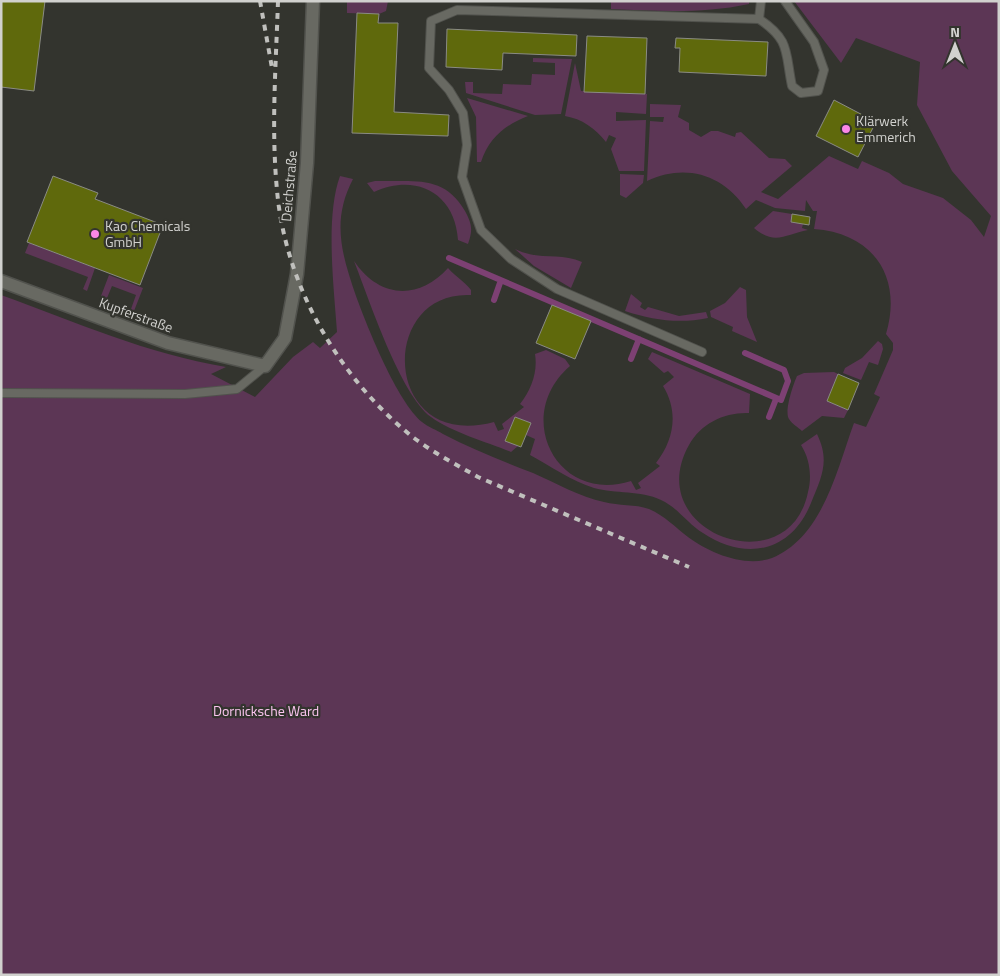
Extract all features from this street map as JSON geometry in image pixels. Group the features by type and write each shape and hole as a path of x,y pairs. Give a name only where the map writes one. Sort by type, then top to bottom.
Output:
{"street":[{"name":"Deichstraße","path":"264,366 285,338 297,274 307,162 313,1"},
{"name":"Kupferstraße","path":"1,281 168,343 264,366"}],"lane":[{"path":"759,20 761,1"},
{"path":"702,352 557,290 511,259 481,230 462,177 467,145 464,114 449,90 428,68 431,21 457,10 759,20 775,30 786,47 792,86 801,93 818,91 824,70 821,61 814,42 785,1"},
{"path":"1,393 185,394 237,388 264,366"}],"green space":[{"path":"347,1 388,1 386,11 379,14 347,13"},
{"path":"611,1 749,1 749,4 697,11 663,11 611,9"},
{"name":"Dornicksche Ward","path":"794,1 999,1 999,975 1,975 1,295 140,346 226,367 211,374 255,397 293,357 313,342 320,348 337,332 332,253 333,211 335,193 340,176 353,179 342,209 341,238 343,252 361,310 384,364 412,412 422,422 465,445 586,497 649,509 665,518 697,543 717,553 740,560 751,561 762,561 772,558 789,548 804,535 816,518 834,480 854,423 866,427 880,397 874,394 893,350 893,343 886,334 890,313 890,294 886,277 878,262 867,249 853,239 835,232 814,229 817,211 813,211 806,200 805,211 775,208 756,200 746,209 726,187 702,175 675,173 647,181 650,121 663,122 664,117 650,117 650,104 681,105 678,117 689,123 689,130 701,137 711,131 718,131 735,137 736,133 741,132 769,158 785,159 792,166 761,192 778,199 829,156 858,169 862,161 889,173 903,184 943,198 971,220 984,237 991,216 952,171 917,105 920,62 856,38 841,63"},
{"path":"533,58 572,59 561,114 535,115 466,93 465,82 473,82 473,93 502,94 503,84 531,85 532,74 555,75 555,63 533,62"},
{"path":"575,63 581,91 647,94 646,114 616,112 616,121 646,120 644,171 619,171 611,149 616,138 609,135 606,142 588,125 577,119 565,116"},
{"path":"467,98 528,116 499,133 488,146 481,162 477,162 476,117"},
{"path":"620,174 644,175 643,183 626,198 620,195"},
{"path":"375,181 426,182 447,191 457,199 469,220 471,235 468,244 458,240 450,210 431,191 418,186 404,185 374,192 367,183"},
{"path":"773,211 792,214 791,222 803,224 802,228 808,230 775,238 761,233 754,228"},
{"path":"29,243 95,268 87,291 83,289 88,277 25,253"},
{"path":"515,249 532,255 566,257 582,262 571,288 534,266"},
{"path":"354,261 375,282 399,291 412,290 424,286 436,279 448,268 471,290 471,295 440,300 419,317 407,341 405,368 413,394 430,414 457,425 494,422 498,431 504,429 502,424 524,407 520,404 533,380 536,361 535,354 546,350 565,359 570,366 553,386 545,408 544,431 551,451 564,468 582,480 605,485 631,481 636,490 641,488 638,483 660,466 656,463 667,445 672,426 671,406 663,386 674,377 668,371 664,373 648,359 652,352 750,394 749,413 731,414 714,420 694,437 689,445 679,476 684,503 700,523 723,537 749,542 774,537 795,521 808,492 809,468 801,445 817,434 823,452 823,468 811,503 802,520 792,533 779,542 765,547 750,549 735,547 719,542 703,533 661,500 636,493 594,488 569,477 530,455 535,439 526,435 531,423 515,417 505,440 518,446 511,452 459,432 439,422 419,405 397,368 386,345"},
{"path":"109,275 143,288 134,311 131,309 136,295 112,286 107,298 101,296"},
{"path":"740,287 746,290 747,317 757,342 732,331 733,327 711,317 710,311 725,303"},
{"path":"631,294 642,303 640,307 645,310 648,307 679,316 706,312 708,318 676,321 645,317 625,311"},
{"path":"878,341 882,344 883,349 878,365 869,362 861,380 843,373 845,368 862,358"},
{"path":"834,372 838,374 827,401 848,410 844,418 822,416 802,431 788,416 790,398 797,376 804,373"}],"building":[{"path":"1,1 45,1 34,91 1,87"},
{"path":"357,13 379,14 378,23 398,23 394,112 449,115 448,136 352,133"},
{"path":"447,29 577,35 576,56 503,53 502,70 446,67"},
{"path":"587,36 647,38 645,94 584,92"},
{"path":"676,38 768,42 766,76 679,72 680,48 675,48"},
{"name":"Klärwerk Emmerich","path":"834,100 876,122 858,157 816,136"},
{"name":"Kao Chemicals GmbH","path":"53,176 98,193 95,199 163,225 140,285 27,242"},
{"path":"792,214 810,217 809,225 791,222"},
{"path":"552,305 591,321 575,359 536,343"},
{"path":"838,374 859,383 848,410 827,401"},
{"path":"515,417 531,423 521,447 505,441"}],"waterway":[{"path":"449,258 781,400 788,381 784,370 745,353"},
{"path":"494,300 501,280"},
{"path":"631,359 639,339"},
{"path":"769,417 776,399"}],"railway":[{"path":"260,1 272,68"},
{"path":"278,1 274,143 277,190 282,226 291,261 304,295 320,328 340,359 362,388 387,414 429,449 478,477 689,567"}],"place":[{"name":"Klärwerk Emmerich","path":"846,129"},
{"name":"Kao Chemicals GmbH","path":"95,234"}]}
